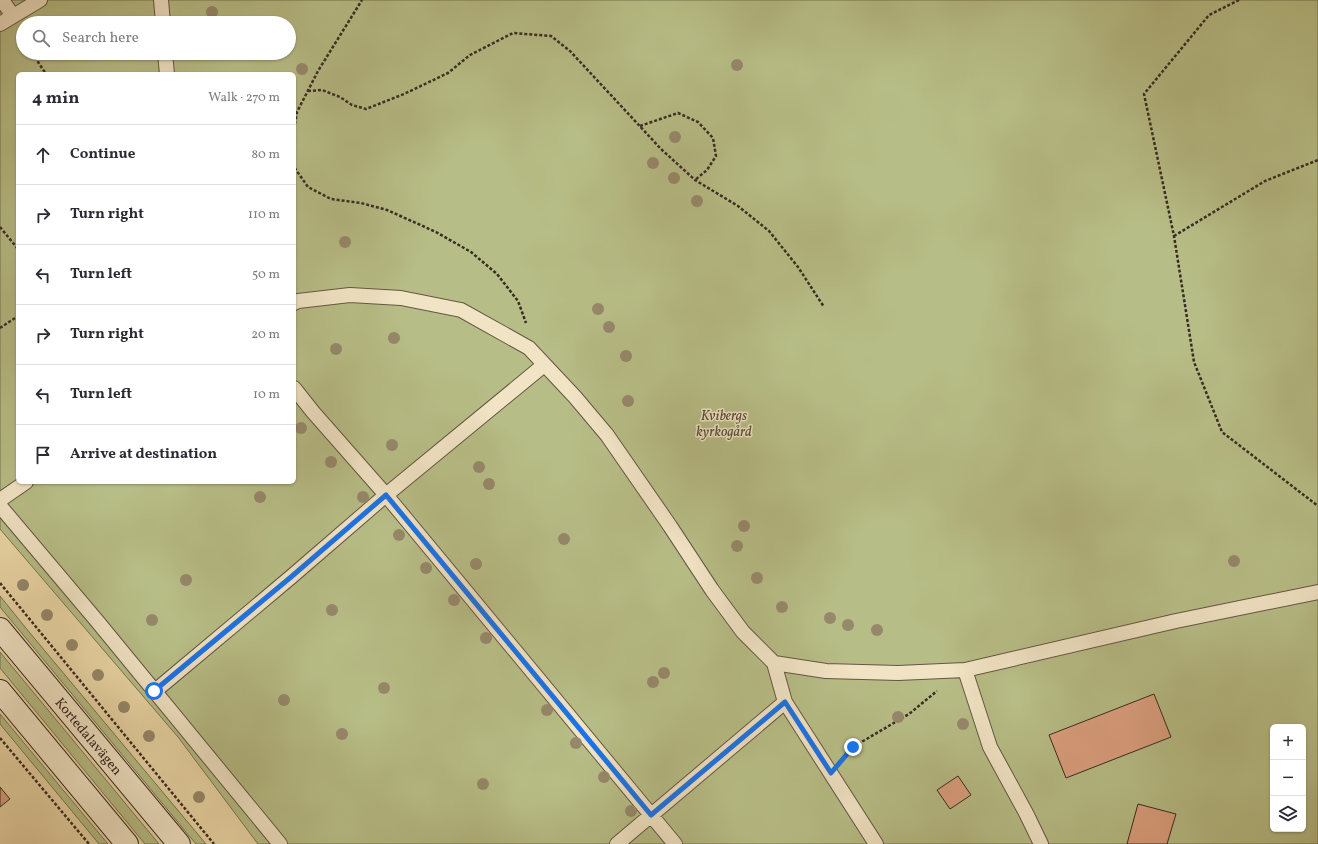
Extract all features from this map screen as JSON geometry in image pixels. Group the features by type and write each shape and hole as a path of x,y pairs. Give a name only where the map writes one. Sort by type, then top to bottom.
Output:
{"main road":[{"name":"Kortedalavägen","path":"0,629 178,844"},
{"path":"0,691 127,844"}],"lane":[{"path":"2,0 13,16"},
{"path":"0,24 40,0"},
{"path":"161,0 162,16"},
{"path":"166,60 167,72"},
{"path":"296,301 350,295 401,298 461,310 529,348 576,397 607,435 712,590 743,632 774,663 785,702 876,844"},
{"path":"154,691 291,577 386,495 544,365"},
{"path":"296,391 386,495 675,844"},
{"path":"0,500 23,484"},
{"path":"0,506 97,621 280,844"},
{"path":"774,663 834,671 898,673 964,670 1176,621 1318,592"},
{"path":"964,670 990,748 1026,813 1041,844"},
{"path":"617,844 785,702"}],"path":[{"path":"296,118 297,112 318,71 362,0"},
{"path":"1239,0 1209,15 1144,94 1174,236 1194,362 1222,432 1318,506"},
{"path":"308,91 322,90 340,97 352,105 366,109 404,94 448,73 470,55 513,33 551,36 570,51 660,149 695,180 738,206 769,231 798,267 824,307"},
{"path":"37,60 45,72"},
{"path":"640,126 678,113 698,122 713,138 716,156 707,170 695,180"},
{"path":"1174,236 1265,181 1318,160"},
{"path":"296,170 308,187 331,199 361,203 387,210 436,232 472,252 497,274 518,301 528,328 529,348"},
{"path":"0,227 16,247"},
{"path":"0,328 16,317"},
{"path":"0,583 214,844"},
{"path":"831,773 853,747 909,714 964,670"},
{"path":"0,738 89,844"}],"green space":[{"name":"Kvibergs kyrkogård","path":"0,0 1318,0 1318,844 258,844 178,737 0,529"},
{"path":"0,596 206,844 196,844 0,607"},
{"path":"0,652 159,844 145,844 0,668"},
{"path":"0,714 108,844 99,844 0,724"}],"building":[{"path":"1154,694 1171,737 1066,778 1049,735"},
{"path":"958,776 971,795 950,809 937,790"},
{"path":"0,787 10,799 0,807"},
{"path":"1138,804 1176,814 1167,844 1127,844"}],"route":[{"path":"154,691 291,577 386,495 651,815 785,702 831,773 853,747"}]}
